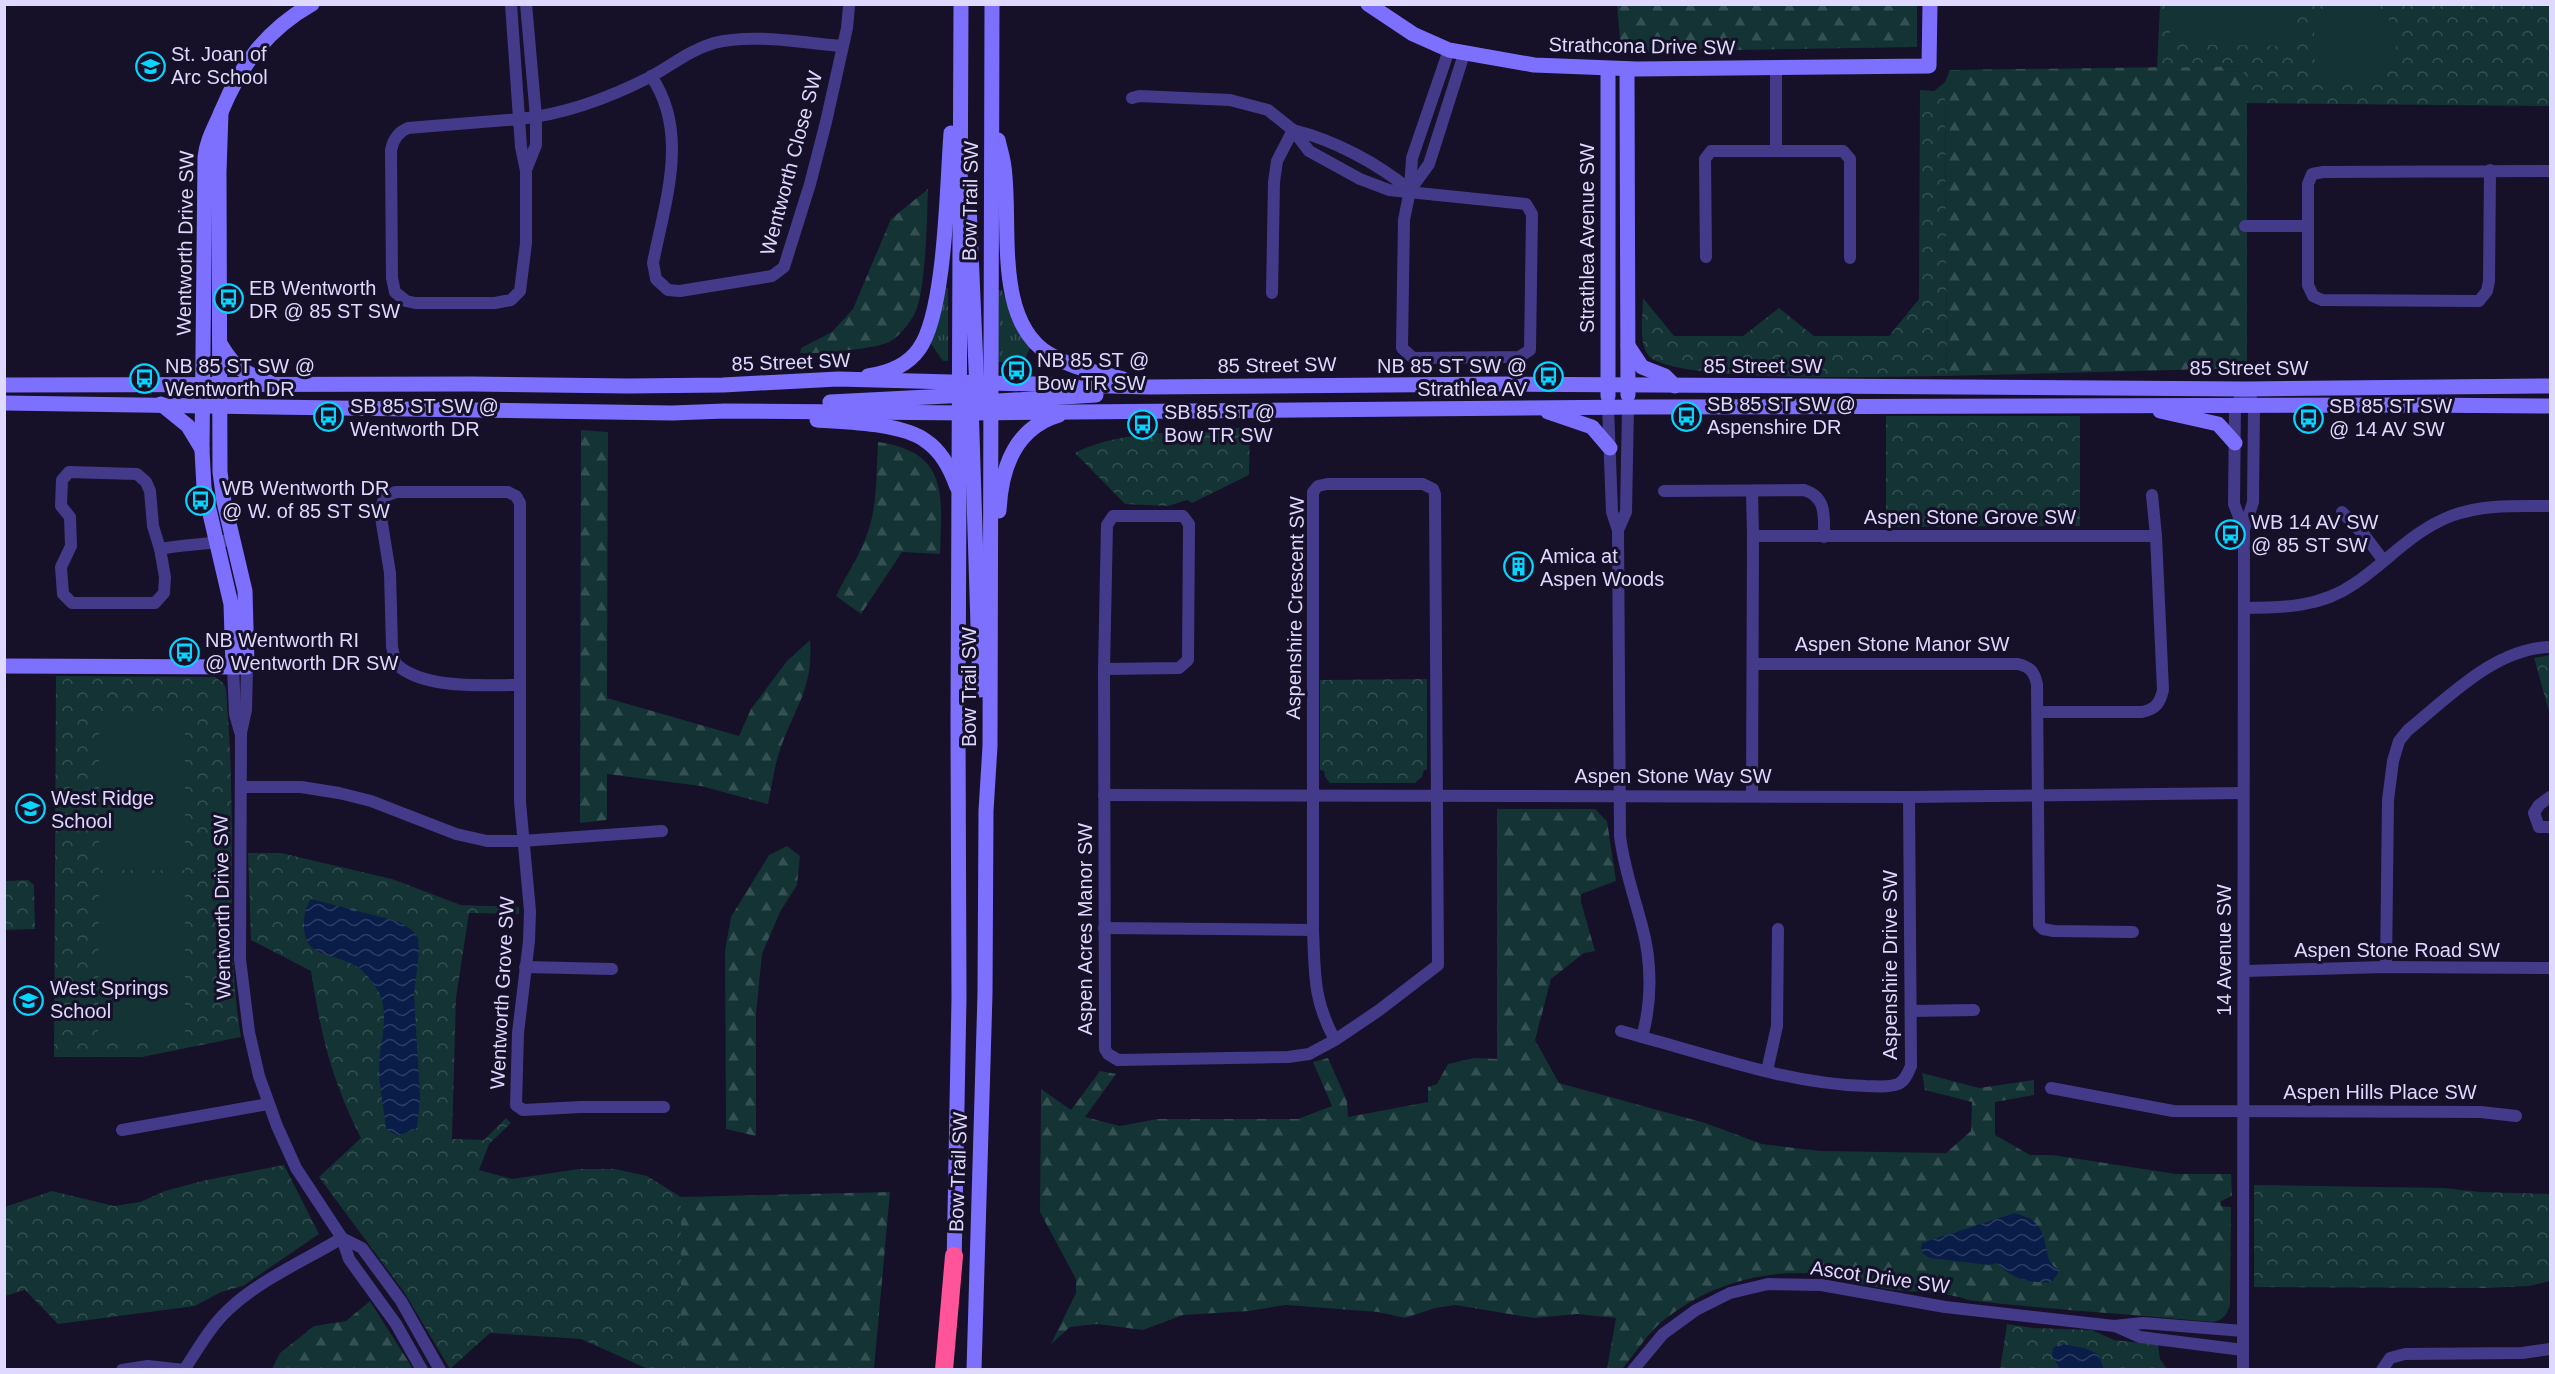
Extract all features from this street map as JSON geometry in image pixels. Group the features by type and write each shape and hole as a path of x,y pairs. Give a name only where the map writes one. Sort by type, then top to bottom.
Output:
{"highway":[{"path":"944,1370 954,1256"}],"main road":[{"path":"961,4 986,811"},
{"name":"Bow Trail SW","path":"951,1370 959,998 959,493 974,398 992,117 992,4"},
{"name":"Strathcona Drive SW","path":"1368,4 1413,34 1449,50 1534,65 1608,69 1929,66 1930,4"},
{"name":"Wentworth Drive SW","path":"240,667 231,604 204,488 202,450 204,405 203,171 207,143 235,80 265,39 305,6"},
{"path":"838,379 872,376 908,362 920,349 928,329 937,292 942,256 956,55 961,30"},
{"name":"Strathlea Avenue SW","path":"1608,69 1608,407"},
{"name":"Strathlea Avenue SW","path":"1627,69 1628,407"},
{"name":"Wentworth Drive SW","path":"221,112 219,172 221,488 245,591 240,667"},
{"path":"992,117 1004,168 1009,262 1014,299 1026,331 1038,346 1078,369 1149,387"},
{"path":"220,342 231,362 242,372 280,386"},
{"path":"1628,346 1642,367 1665,376 1675,386"},
{"name":"85 Street SW","path":"4,385 628,386 723,385 838,379 1071,412 1608,407 2550,406"},
{"name":"85 Street SW","path":"4,403 628,412 778,411 1149,387 1504,384 2247,389 2550,387"},
{"path":"628,386 628,412"},
{"path":"974,398 1247,386"},
{"name":"Bow Trail SW","path":"974,398 990,746 986,811 985,994 974,1370"},
{"path":"160,404 189,426 202,450"},
{"path":"2146,406 2169,414 2218,424 2235,443"},
{"path":"1536,408 1592,427 1610,448"},
{"path":"746,411 883,427 914,434 928,442 944,460 959,493"},
{"path":"990,746 996,684 999,520 1004,471 1013,448 1028,432 1053,417 1071,412"},
{"path":"4,666 240,667"}],"street":[{"path":"510,4 521,147 526,171"},
{"path":"526,4 536,117 536,145 526,171"},
{"name":"Wentworth Close SW","path":"651,76 666,106 674,144 673,163 653,263 656,279 669,290 680,291 767,278 777,274 786,263 826,122 847,28 849,6"},
{"name":"Wentworth Close SW","path":"526,171 523,274 517,295 504,302 495,303 414,303 406,301 395,292 392,278 391,150 398,134 408,128 536,117 594,103 651,76 688,52 727,40 842,46"},
{"path":"1132,98 1139,96 1230,100 1268,110 1293,130 1309,151 1360,179 1389,190 1410,190 1526,204 1532,214 1530,350 1519,357 1413,358 1402,348 1404,220 1410,190 1413,158 1449,50"},
{"path":"1410,190 1429,164 1464,54"},
{"path":"1776,69 1776,151"},
{"path":"1293,130 1317,136 1391,175 1410,190"},
{"path":"1272,293 1274,182 1277,161 1293,130"},
{"path":"1706,257 1705,159 1711,152 1843,151 1850,159 1850,258"},
{"path":"2490,170 2489,281 2487,291 2479,301 2319,300 2310,293 2308,285 2308,184 2309,178 2316,173 2490,170 2550,171"},
{"path":"2245,226 2307,226"},
{"path":"2235,406 2247,389"},
{"name":"14 Avenue SW","path":"2243,1370 2244,530 2253,502 2254,406 2247,389"},
{"name":"14 Avenue SW","path":"2235,406 2234,504 2244,530"},
{"path":"1608,407 1612,512 1618,530 1620,836 1623,867 1642,927 1647,953 1649,994 1642,1037"},
{"path":"1618,530 1626,512 1628,407"},
{"path":"69,472 137,474 146,482 150,491 153,526 160,549 165,577 164,592 155,603 72,603 63,594 61,567 71,546 70,517 61,506 62,480 69,472"},
{"name":"Aspenshire Crescent SW","path":"1314,796 1313,492 1318,486 1327,484 1423,484 1434,491 1435,796"},
{"path":"1664,491 1804,490 1813,493 1823,504 1824,537"},
{"path":"1752,491 1752,796"},
{"name":"Wentworth Grove SW","path":"519,685 463,685 414,676 396,664 392,647 390,573 380,511 383,498 396,492 508,492 519,500 522,841 530,911 518,1033 516,1106 523,1110 664,1107"},
{"path":"2038,712 2142,712 2152,710 2157,706 2163,690 2152,495"},
{"path":"2244,608 2284,608 2322,600 2353,585 2425,529 2463,512 2491,507 2550,506"},
{"path":"2342,512 2365,536 2383,560"},
{"name":"Aspen Acres Manor SW","path":"1104,669 1179,668 1188,660 1189,524 1183,516 1113,516 1108,522 1104,669 1104,1042 1105,1049 1118,1060 1288,1057 1309,1054 1335,1040 1438,965 1435,796"},
{"name":"Aspen Stone Grove SW","path":"1753,536 2156,536"},
{"path":"160,549 218,543 234,539"},
{"path":"2386,968 2388,800 2393,761 2399,741 2408,730 2499,662 2529,650 2550,646"},
{"name":"Aspen Stone Manor SW","path":"1753,664 2018,664 2029,668 2035,674 2038,712 2039,925 2054,932 2133,932"},
{"name":"Wentworth Drive SW","path":"240,667 246,710 241,733 240,959 249,1032 268,1104 296,1167 342,1238 349,1259 396,1324 422,1370"},
{"path":"241,787 301,787 339,793 371,801 456,834 487,841 522,841 662,831"},
{"name":"Aspen Stone Way SW","path":"1104,795 1909,796 2243,793"},
{"path":"1314,796 1312,930 1315,991 1326,1024 1335,1040"},
{"name":"Aspenshire Drive SW","path":"1621,1031 1767,1071 1824,1084 1887,1086 1901,1083 1911,1066 1909,796"},
{"path":"2550,797 2539,805 2534,813 2539,827 2550,827"},
{"path":"1104,928 1312,930"},
{"path":"1767,1071 1777,1026 1778,929"},
{"path":"525,967 612,969"},
{"name":"Aspen Stone Road SW","path":"2244,971 2550,968"},
{"path":"1911,1011 1974,1010"},
{"name":"Aspen Hills Place SW","path":"2051,1088 2173,1111 2481,1112 2516,1116"},
{"path":"122,1130 268,1104"},
{"path":"122,1370 148,1366 184,1370 212,1327 229,1309 286,1268 342,1238"},
{"name":"Wentworth Drive SW","path":"342,1238 362,1248 401,1301 440,1370"},
{"name":"Ascot Drive SW","path":"1633,1370 1663,1334 1696,1310 1730,1293 1768,1284 1821,1285 1945,1307 2114,1326 2143,1323 2243,1331"},
{"name":"Ascot Drive SW","path":"2114,1326 2140,1337 2243,1350"},
{"path":"2382,1370 2390,1358 2405,1354 2522,1353 2550,1349"}],"green space":[{"path":"2357,3 2371,5 2379,9 2390,22 2396,40 2395,57 2392,65 2376,83 2323,83 2315,75 2314,21 2333,5"},
{"path":"1617,5 1917,5 1917,47 1621,52"},
{"path":"2160,5 2550,5 2550,106 2247,103 2243,66 2157,68"},
{"path":"2171,5 2294,5 2293,46 2170,44"},
{"path":"2244,66 2247,103 2247,368 1947,376 1945,82 1950,70"},
{"path":"1945,82 1947,376 1742,375 1667,365 1649,356 1642,337 1643,298 1674,336 1743,336 1779,308 1814,336 1889,336 1919,299 1920,90 1934,91"},
{"path":"928,189 922,288 915,313 908,325 885,344 819,353 800,353 801,348 832,332 853,309 891,219"},
{"path":"943,287 948,288 948,361 943,361 929,341"},
{"path":"998,290 1002,290 1014,324 1031,346 1023,363 998,362"},
{"path":"1886,416 2080,416 2080,526 1886,527"},
{"path":"1250,427 1249,475 1192,503 1187,500 1168,506 1125,504 1075,453 1093,445 1136,436"},
{"path":"581,430 608,432 607,698 739,736 751,709 787,661 810,640 809,672 806,685 780,750 768,804 701,786 607,774 607,820 580,823"},
{"path":"878,442 901,447 918,455 929,466 940,495 940,554 902,552 861,614 836,596 861,550 871,523 876,488"},
{"path":"2550,655 2550,715 2534,658"},
{"path":"56,676 215,677 226,688 231,772 232,942 241,1037 142,1057 54,1057"},
{"path":"1427,679 1427,770 1424,770 1422,777 1415,783 1330,783 1324,771 1320,770 1320,680"},
{"path":"99,712 185,712 185,870 99,870"},
{"path":"1497,809 1595,809 1607,821 1616,881 1581,894 1581,902 1595,951 1584,953 1551,979 1535,1040 1559,1083 1705,1123 1762,1144 1820,1151 1946,1153 1971,1131 1972,1102 1925,1090 1922,1073 1979,1088 2034,1080 2034,1095 1995,1102 1995,1135 2030,1155 2053,1155 2176,1174 2231,1174 2232,1196 2221,1201 2221,1206 2231,1207 2230,1305 2226,1314 2213,1322 2029,1307 1887,1289 1854,1283 1824,1274 1799,1273 1777,1274 1733,1283 1692,1301 1656,1327 1622,1369 1607,1369 1616,1318 1577,1314 1534,1318 1455,1305 1435,1308 1405,1318 1378,1312 1286,1305 1249,1311 1183,1315 1143,1330 1097,1324 1070,1327 1051,1344 1076,1293 1076,1279 1040,1212 1041,1089 1071,1110 1100,1071 1116,1074 1085,1117 1120,1126 1157,1119 1298,1119 1332,1106 1313,1062 1328,1058 1347,1101 1348,1117 1428,1102 1428,1087 1437,1084 1448,1064 1474,1058 1497,1059"},
{"path":"787,846 800,856 797,885 780,912 762,954 756,1014 756,1136 726,1129 725,951 731,917 769,855"},
{"path":"248,853 281,853 392,879 461,905 519,907 519,914 469,913 456,998 452,1139 484,1140 506,1118 511,1123 489,1144 479,1170 512,1179 579,1169 615,1169 647,1176 681,1197 681,1369 648,1369 581,1339 490,1333 450,1369 404,1292 319,1177 361,1138 342,1096 328,1056 311,971 251,940"},
{"path":"99,877 185,877 185,1035 98,1035"},
{"path":"28,880 34,885 35,929 5,930 5,881"},
{"path":"284,1165 319,1234 243,1286 221,1292 195,1306 58,1324 25,1290 5,1296 5,1207 52,1191 114,1206 140,1202 165,1191 206,1180"},
{"path":"2254,1185 2443,1188 2481,1192 2550,1194 2550,1281 2529,1286 2488,1288 2254,1287"},
{"path":"890,1192 874,1369 681,1370 681,1197"},
{"path":"370,1301 413,1369 272,1369 280,1353 314,1326 346,1321"},
{"path":"2007,1324 2033,1328 2092,1330 2114,1340 2158,1345 2160,1359 2167,1369 2000,1370"}],"water":[{"path":"311,899 400,922 413,931 418,938 419,951 414,995 420,1097 417,1128 398,1136 386,1129 381,1090 379,1066 384,1017 381,998 372,982 360,969 344,960 319,952 308,943 304,918"},
{"path":"2015,1213 2027,1217 2039,1227 2050,1261 2060,1270 2052,1282 2036,1282 2015,1277 1997,1263 1989,1265 1930,1258 1922,1252 1922,1243"},
{"path":"2061,1344 2084,1348 2098,1354 2104,1369 2060,1369 2052,1356 2053,1348"}],"place":[{"name":"St. Joan of Arc School","path":"150,66"},
{"name":"EB Wentworth DR @ 85 ST SW","path":"228,299"},
{"name":"NB 85 ST @ Bow TR SW","path":"1016,371"},
{"name":"NB 85 ST SW @ Strathlea AV","path":"1548,377"},
{"name":"NB 85 ST SW @ Wentworth DR","path":"144,378"},
{"name":"SB 85 ST SW @ Aspenshire DR","path":"1686,416"},
{"name":"SB 85 ST SW @ Wentworth DR","path":"329,417"},
{"name":"SB 85 ST SW @ 14 AV SW","path":"2308,418"},
{"name":"SB 85 ST @ Bow TR SW","path":"1143,424"},
{"name":"WB Wentworth DR @ W. of 85 ST SW","path":"201,500"},
{"name":"WB 14 AV SW @ 85 ST SW","path":"2230,534"},
{"name":"Amica at Aspen Woods","path":"1519,567"},
{"name":"NB Wentworth RI @ Wentworth DR SW","path":"184,652"},
{"name":"West Ridge School","path":"30,809"},
{"name":"West Springs School","path":"29,1000"}]}
